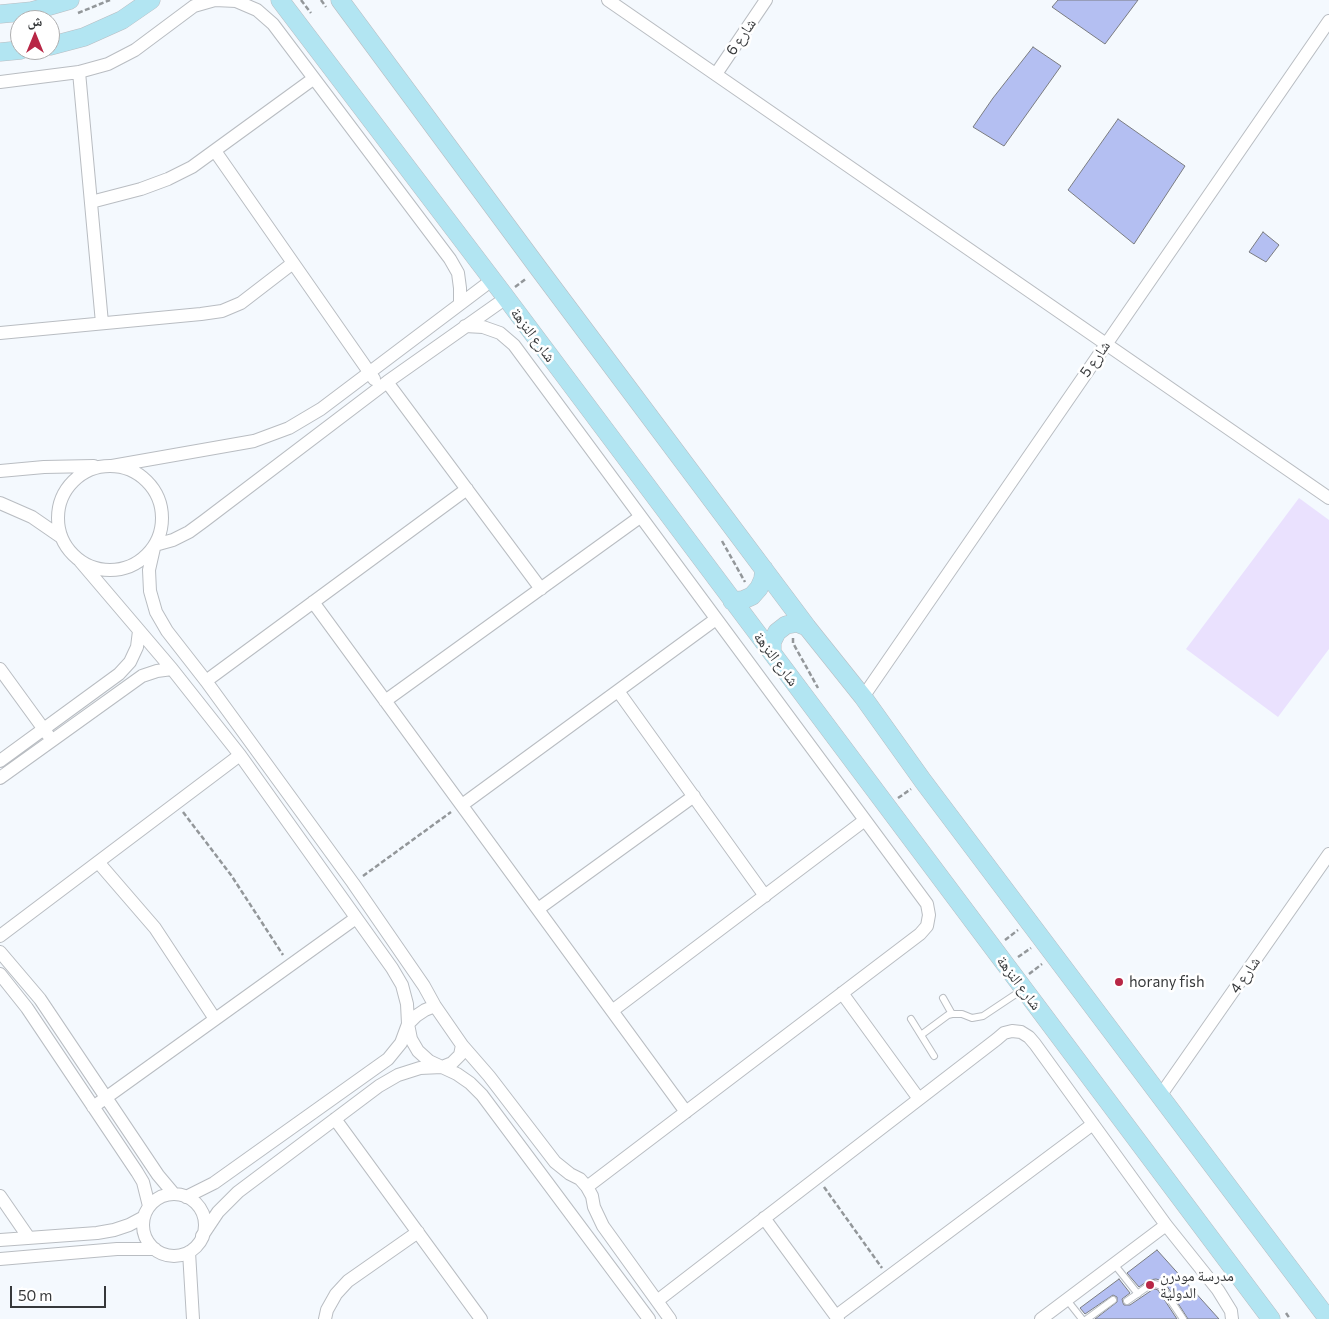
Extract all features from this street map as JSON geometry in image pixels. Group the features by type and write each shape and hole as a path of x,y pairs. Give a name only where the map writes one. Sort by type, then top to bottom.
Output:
{"main road":[{"path":"0,14 32,11 70,0"},
{"path":"60,43 84,37 122,20 151,0"},
{"name":"شارع النزهة","path":"280,0 505,296 886,806 1026,982 1277,1315"},
{"path":"333,4 539,269 764,569 802,631"},
{"path":"732,601 752,596 759,588 763,579 764,569"},
{"path":"772,653 772,642 777,632 786,625 797,623 802,631 862,697 923,781 1328,1319"}],"street":[{"path":"0,82 79,72 108,64 135,50 194,6 215,0 236,1 257,10 273,24 450,259 458,273 460,304"},
{"path":"608,0 1329,498"},
{"name":"شارع 6","path":"716,74 766,0"},
{"name":"شارع 5","path":"862,697 1329,20"},
{"path":"79,72 102,323"},
{"path":"91,202 142,189 192,167 313,78"},
{"path":"215,151 370,372 383,385 467,489 540,589"},
{"path":"0,333 201,314 222,310 241,303 293,263"},
{"path":"492,280 321,409 289,428 254,441 106,466 84,473 70,484 65,492 61,500 58,519 61,537 69,550 172,669 240,755 392,968 402,985 407,1004 411,1039 418,1051 429,1061 457,1074 482,1095 649,1319"},
{"path":"80,561 95,568 111,570 128,568 142,560 154,547 181,536 204,521 383,385 505,296"},
{"path":"465,326 483,327 500,334 514,345 866,820 927,904 930,915 927,926 920,934 587,1187"},
{"path":"0,471 44,467 106,466 130,470 145,479 156,493 162,510 162,528 154,547 149,570 150,591 156,612 167,631 206,681 353,883 462,1045 489,1076 554,1162 580,1179 587,1187 603,1226 670,1319"},
{"path":"206,681 467,489"},
{"path":"0,504 32,517 61,537"},
{"path":"385,701 640,517"},
{"path":"313,602 686,1112"},
{"path":"462,805 716,619"},
{"path":"0,761 118,674 130,662 137,647 140,631"},
{"path":"0,669 52,742"},
{"path":"0,778 142,676 172,669"},
{"path":"618,691 765,896"},
{"path":"0,936 240,755"},
{"path":"538,910 694,796"},
{"path":"612,1011 866,820"},
{"name":"شارع 4","path":"1160,1096 1329,854"},
{"path":"98,862 154,928 215,1019"},
{"path":"93,1107 356,918"},
{"path":"0,952 40,999 158,1175 180,1195 194,1202 200,1209 204,1218 202,1236"},
{"path":"0,974 27,1008 137,1172 145,1188 147,1212 143,1226 144,1235 155,1249 163,1254 172,1256 189,1252 199,1242 218,1212 238,1192 335,1118 379,1086 398,1075 420,1068 442,1067 452,1063 460,1055 462,1045"},
{"path":"842,993 919,1099"},
{"path":"0,1240 97,1233 114,1230 129,1225 147,1212 160,1197 180,1195 214,1183 388,1059 401,1043 408,1024 425,1010 436,1006"},
{"path":"657,1301 1004,1033 1012,1031 1022,1032 1035,1044 1166,1225 1218,1290 1231,1311 1232,1319"},
{"path":"335,1118 481,1319"},
{"path":"764,1218 837,1318 888,1277 1092,1124"},
{"path":"553,1190 560,1180 570,1174"},
{"path":"0,1196 29,1238"},
{"path":"574,1218 586,1216 594,1207"},
{"path":"1041,1319 1166,1225"},
{"path":"325,1319 327,1310 336,1294 348,1281 418,1232"},
{"path":"0,1259 117,1249 155,1249"},
{"path":"189,1252 193,1319"}],"lane":[{"path":"921,1035 948,1015 957,1013 972,1018 983,1016 1026,982"},
{"path":"943,998 952,1014"},
{"path":"911,1019 934,1056"},
{"path":"1114,1264 1138,1294"},
{"path":"1127,1301 1150,1285 1155,1284 1161,1286 1183,1319"},
{"path":"1067,1300 1082,1319"},
{"path":"1087,1319 1113,1300"}],"path":[{"path":"321,0 333,4"},
{"path":"505,296 539,269"},
{"path":"719,534 744,580 744,586"},
{"path":"802,631 793,636 792,640 818,688"},
{"path":"886,806 923,781"},
{"path":"176,803 231,874 290,965"},
{"path":"353,883 462,805"},
{"path":"1008,946 1003,941 1018,930 1022,936"},
{"path":"1012,952 1017,958 1031,948 1026,942"},
{"path":"1026,982 1042,964"},
{"path":"817,1178 888,1277"},
{"path":"1277,1315 1290,1319"}],"shaded area":[{"path":"1299,498 1329,520 1329,649 1278,717 1186,649"}],"building":[{"path":"1058,0 1138,0 1105,44 1052,7"},
{"path":"1033,47 1061,66 1004,146 973,127"},
{"path":"1118,119 1185,166 1134,244 1068,190"},
{"path":"1263,232 1279,245 1266,262 1249,252"},
{"path":"1157,1250 1219,1319 1188,1319 1163,1281 1149,1280 1139,1287 1127,1273"},
{"path":"1119,1279 1130,1293 1122,1299 1124,1305 1130,1305 1155,1289 1158,1290 1177,1319 1095,1319 1117,1302 1117,1297 1113,1295 1085,1314 1080,1308"}],"place":[{"name":"horany fish","path":"1119,982"},
{"name":"مدرسة مودرن الدولية","path":"1150,1285"}]}
